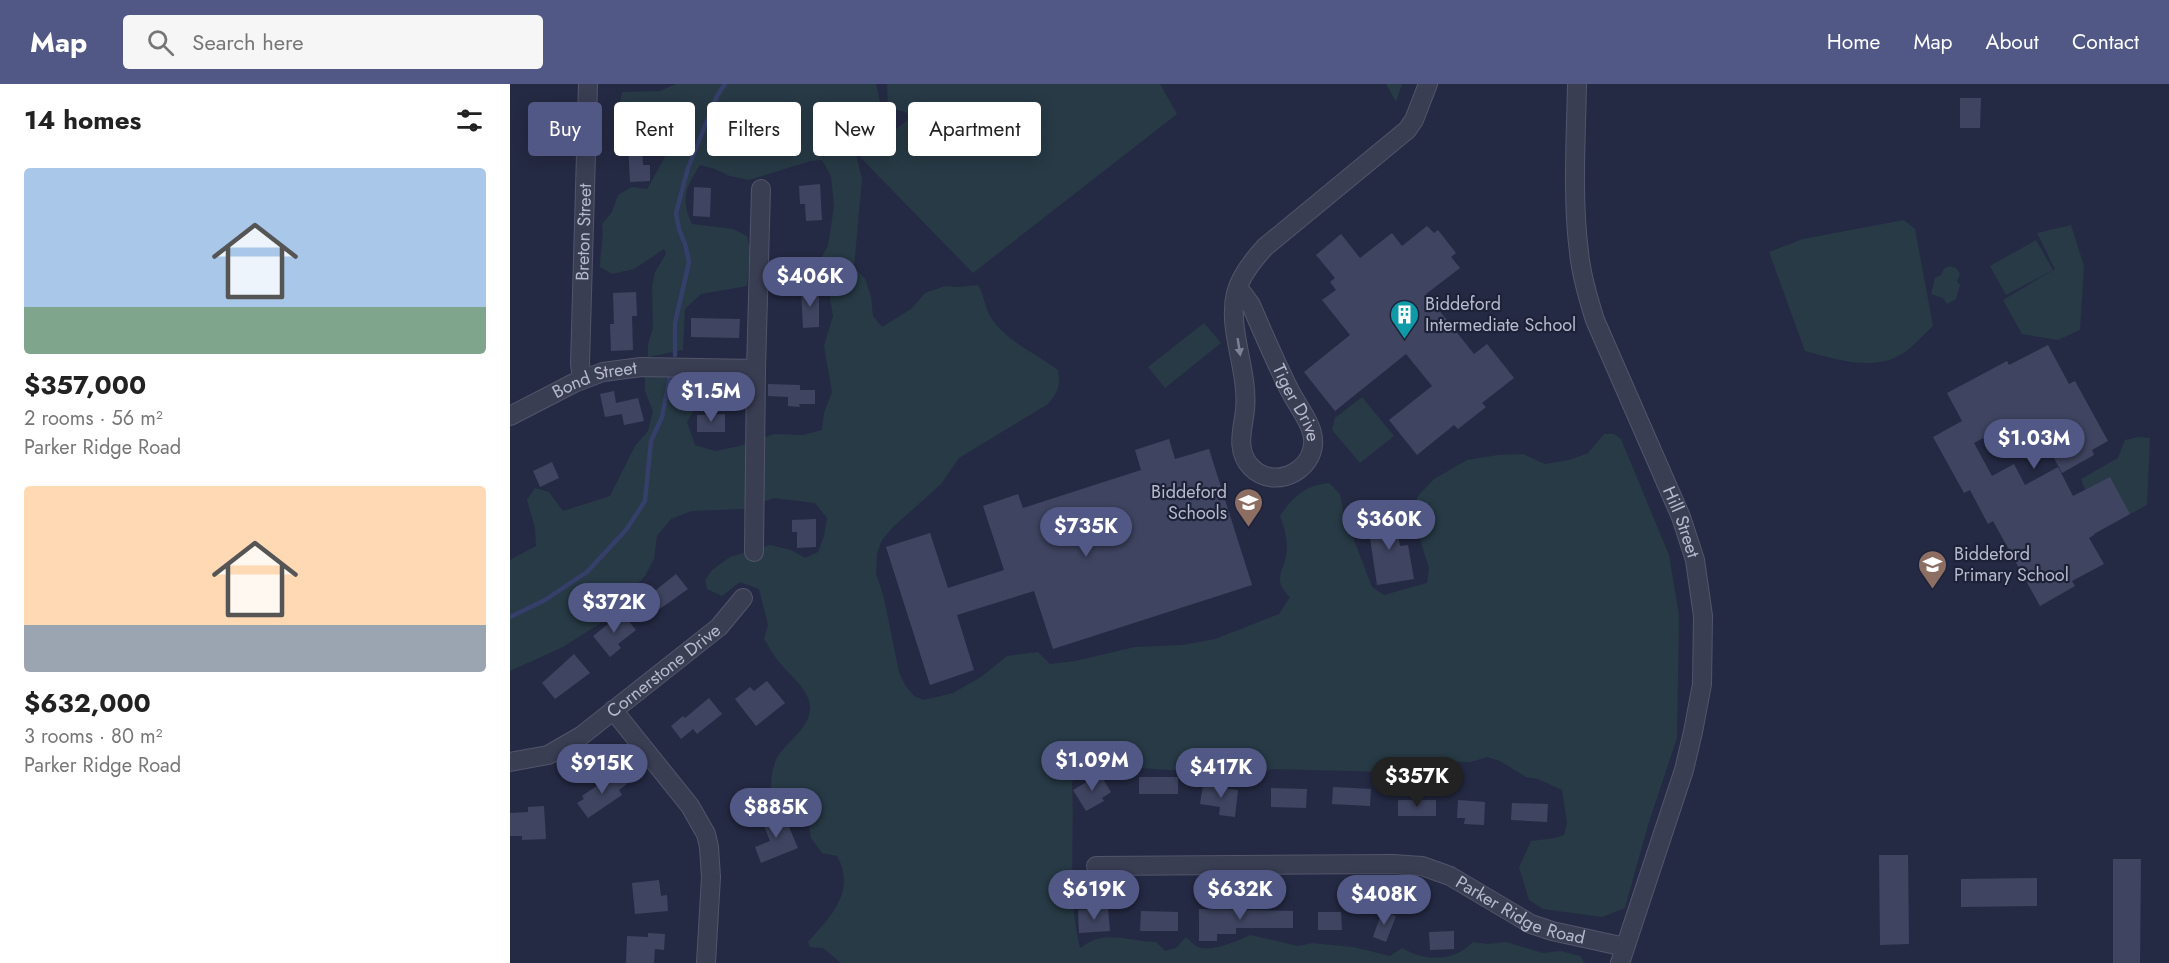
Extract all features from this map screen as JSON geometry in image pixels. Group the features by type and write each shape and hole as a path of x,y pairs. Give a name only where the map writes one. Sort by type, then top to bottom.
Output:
{"street":[{"name":"Breton Street","path":"582,379 580,364 588,84"},
{"name":"Tiger Drive","path":"1237,290 1251,305 1289,389 1311,427 1313,450 1297,472 1282,478 1274,478 1258,472 1250,466 1241,449 1245,400 1234,319 1237,290 1264,246 1407,130 1419,109 1428,84"},
{"name":"Hill Street","path":"1577,84 1577,228 1586,290 1595,320 1681,517 1695,560 1703,616 1702,684 1693,732 1684,770 1623,955"},
{"path":"754,552 761,189"},
{"name":"Bond Street","path":"510,416 582,379 603,372 640,367 756,369"},
{"name":"Cornerstone Drive","path":"510,762 538,758 558,751 581,735 719,627 743,598"},
{"path":"613,710 690,806 706,834 711,877 705,963"},
{"name":"Parker Ridge Road","path":"1096,866 1392,864 1422,866 1450,876 1531,924 1623,955"}],"shaded area":[{"path":"676,84 876,84 880,102 813,102 813,156 856,156 862,179 854,267 865,279 871,296 873,316 882,327 911,309 925,293 945,286 978,285 988,312 1001,330 1019,345 1058,370 1058,388 1048,404 959,458 941,484 893,527 882,540 877,553 876,574 883,594 899,672 905,685 914,696 924,700 953,693 981,677 1007,656 1038,652 1050,664 1075,661 1135,647 1182,645 1215,639 1279,614 1290,597 1284,591 1280,579 1287,549 1280,516 1300,493 1320,484 1329,483 1340,494 1343,511 1372,587 1384,595 1427,583 1429,568 1416,527 1414,507 1418,496 1434,479 1467,460 1523,454 1545,464 1569,460 1588,453 1604,434 1614,434 1621,439 1669,555 1679,615 1677,738 1648,825 1625,908 1602,917 1543,909 1529,900 1519,867 1531,841 1564,835 1567,823 1562,790 1538,779 1526,777 1500,761 1487,757 1471,762 1438,761 1387,772 1274,769 1260,772 1222,771 1200,760 1185,771 1140,768 1133,758 1084,773 1072,782 1074,907 1080,948 1095,940 1112,937 1156,942 1165,951 1176,948 1186,937 1198,947 1210,948 1232,943 1250,935 1298,946 1312,943 1353,947 1390,956 1402,948 1421,956 1439,958 1457,953 1473,942 1487,944 1506,942 1543,953 1561,951 1580,956 1585,963 841,963 823,948 810,947 808,942 825,923 838,903 844,881 842,869 837,856 822,853 811,838 809,827 820,807 817,799 778,795 771,787 776,760 809,716 808,698 764,639 768,625 759,589 740,582 722,596 707,589 705,580 712,570 730,557 770,545 791,550 805,558 818,552 827,518 815,503 774,498 743,509 691,511 671,519 657,536 654,559 645,576 604,621 563,647 510,671 510,560 536,546 535,528 527,500 535,488 549,492 563,511 610,496 635,446 648,431 653,411 645,391 645,377 662,371 694,375 707,390 687,422 695,445 715,451 740,446 774,434 803,435 822,430 824,413 832,392 824,346 833,316 827,279 820,260 828,246 834,206 831,176 822,160 810,161 749,180 700,165 686,193 688,215 692,224 733,229 747,236 750,249 747,286 701,294 685,309 683,350 648,357 648,344 653,328 652,287 655,272 666,254 664,249 634,269 612,274 600,267 602,224 612,212 618,195 632,187 647,189 666,156 695,156 695,102 620,102 622,92 660,91"},
{"path":"887,84 1160,84 1177,114 973,273 860,157 896,156 896,129 908,120 908,156 1041,156 1041,102 908,102 908,113 896,109 896,102 888,102"},
{"path":"1386,84 1402,84 1396,102"},
{"path":"1904,220 1915,229 1933,326 1902,354 1879,362 1854,362 1805,351 1769,252 1803,239"},
{"path":"2071,225 2084,266 2080,330 2058,340 2022,334 2003,300 2055,269 2037,233"},
{"path":"2036,240 2053,270 2006,295 1990,266"},
{"path":"1949,266 1956,268 1960,274 1957,281 1960,285 1956,299 1947,304 1943,298 1931,294 1935,278"},
{"path":"1204,323 1221,343 1165,388 1148,367"},
{"path":"1362,397 1394,436 1360,463 1332,430 1335,418"},
{"path":"2138,437 2150,438 2147,505 2130,514 2085,490 2081,479 2118,458 2125,440"}],"building":[{"path":"1960,98 1981,98 1980,128 1960,128"},
{"path":"629,156 643,156 643,165 650,165 650,181 630,182"},
{"path":"820,184 822,220 806,221 805,204 800,204 799,186"},
{"path":"694,187 711,188 710,217 693,216"},
{"name":"Biddeford Intermediate School","path":"1427,226 1434,233 1438,230 1456,253 1451,257 1460,268 1426,294 1474,354 1487,344 1514,378 1482,403 1486,407 1458,429 1454,425 1417,455 1389,420 1432,386 1406,354 1335,411 1304,372 1350,335 1322,300 1336,290 1330,282 1335,278 1316,255 1341,234 1360,258 1392,233 1402,246"},
{"path":"819,288 819,327 803,328 801,289"},
{"path":"636,292 637,316 632,316 633,350 611,351 610,324 614,324 613,293"},
{"path":"691,318 740,319 739,338 691,337"},
{"path":"2048,345 2069,384 2075,381 2108,441 2092,450 2094,455 2062,473 2039,431 2020,441 2011,423 1974,443 1992,476 2014,464 2025,485 2058,467 2073,496 2110,477 2130,514 2089,538 2104,564 2072,581 2075,586 2040,606 1993,521 1988,524 1970,490 1964,493 1933,437 1962,421 1947,393 2007,361 2009,365"},
{"path":"768,384 800,385 800,390 815,390 815,404 799,404 800,407 788,406 788,397 768,396"},
{"path":"614,391 616,403 638,398 644,421 624,425 622,414 605,417 600,394"},
{"path":"725,414 725,432 697,432 697,415"},
{"path":"1169,439 1175,459 1209,449 1252,585 1053,649 1034,591 957,615 974,670 930,685 886,547 930,533 948,588 1004,570 983,506 1018,494 1023,508 1141,470 1135,450"},
{"path":"552,462 559,478 540,487 533,471"},
{"path":"1395,514 1400,546 1408,545 1414,579 1377,585 1367,518"},
{"path":"816,519 816,547 797,548 797,532 792,532 792,520"},
{"path":"676,574 688,589 657,611 646,598"},
{"path":"622,613 636,630 618,644 621,648 610,657 593,636"},
{"path":"574,654 590,673 555,699 542,683"},
{"path":"767,681 785,703 756,726 735,699 750,687 754,691"},
{"path":"709,698 722,714 697,734 693,729 681,739 671,726 683,716 685,718"},
{"path":"618,771 627,784 619,790 622,795 588,818 577,803 584,799 582,796"},
{"path":"1100,774 1111,792 1102,798 1104,801 1086,811 1073,790"},
{"path":"1139,777 1178,777 1178,794 1139,794"},
{"path":"1203,785 1238,790 1235,817 1219,815 1220,807 1200,804"},
{"path":"1333,787 1371,789 1370,806 1332,804"},
{"path":"1271,788 1307,789 1306,808 1271,807"},
{"path":"1398,800 1436,800 1436,816 1398,816"},
{"path":"1458,800 1485,802 1484,825 1464,824 1465,818 1457,818"},
{"path":"1512,803 1548,804 1547,822 1511,820"},
{"path":"544,806 546,839 522,840 522,836 510,836 510,813 528,812 528,807"},
{"path":"783,813 798,848 761,863 755,847 770,841 762,821"},
{"path":"1879,855 1908,855 1909,944 1880,945"},
{"path":"2113,859 2141,859 2140,963 2113,963"},
{"path":"2037,878 2037,906 1961,907 1961,879"},
{"path":"659,880 661,896 667,895 668,911 635,914 632,883"},
{"path":"1108,908 1110,931 1079,933 1078,910"},
{"path":"1199,909 1293,911 1293,928 1236,928 1236,934 1217,934 1217,941 1199,941"},
{"path":"1141,911 1178,912 1178,931 1140,931"},
{"path":"1382,911 1396,916 1386,942 1373,937"},
{"path":"1318,912 1341,912 1342,930 1318,930"},
{"path":"1454,931 1454,949 1430,950 1429,932"},
{"path":"648,933 665,934 664,950 655,949 654,963 626,963 627,936 648,937"}],"waterway":[{"path":"675,355 675,323 689,262 676,213 688,168 717,96 725,84"},
{"path":"510,617 545,600 587,572 626,530 645,501 651,441 662,417 670,376"}],"place":[{"name":"Biddeford Intermediate School","path":"1404,340"},
{"name":"Biddeford Schools","path":"1248,528"},
{"name":"Biddeford Primary School","path":"1933,590"}]}
